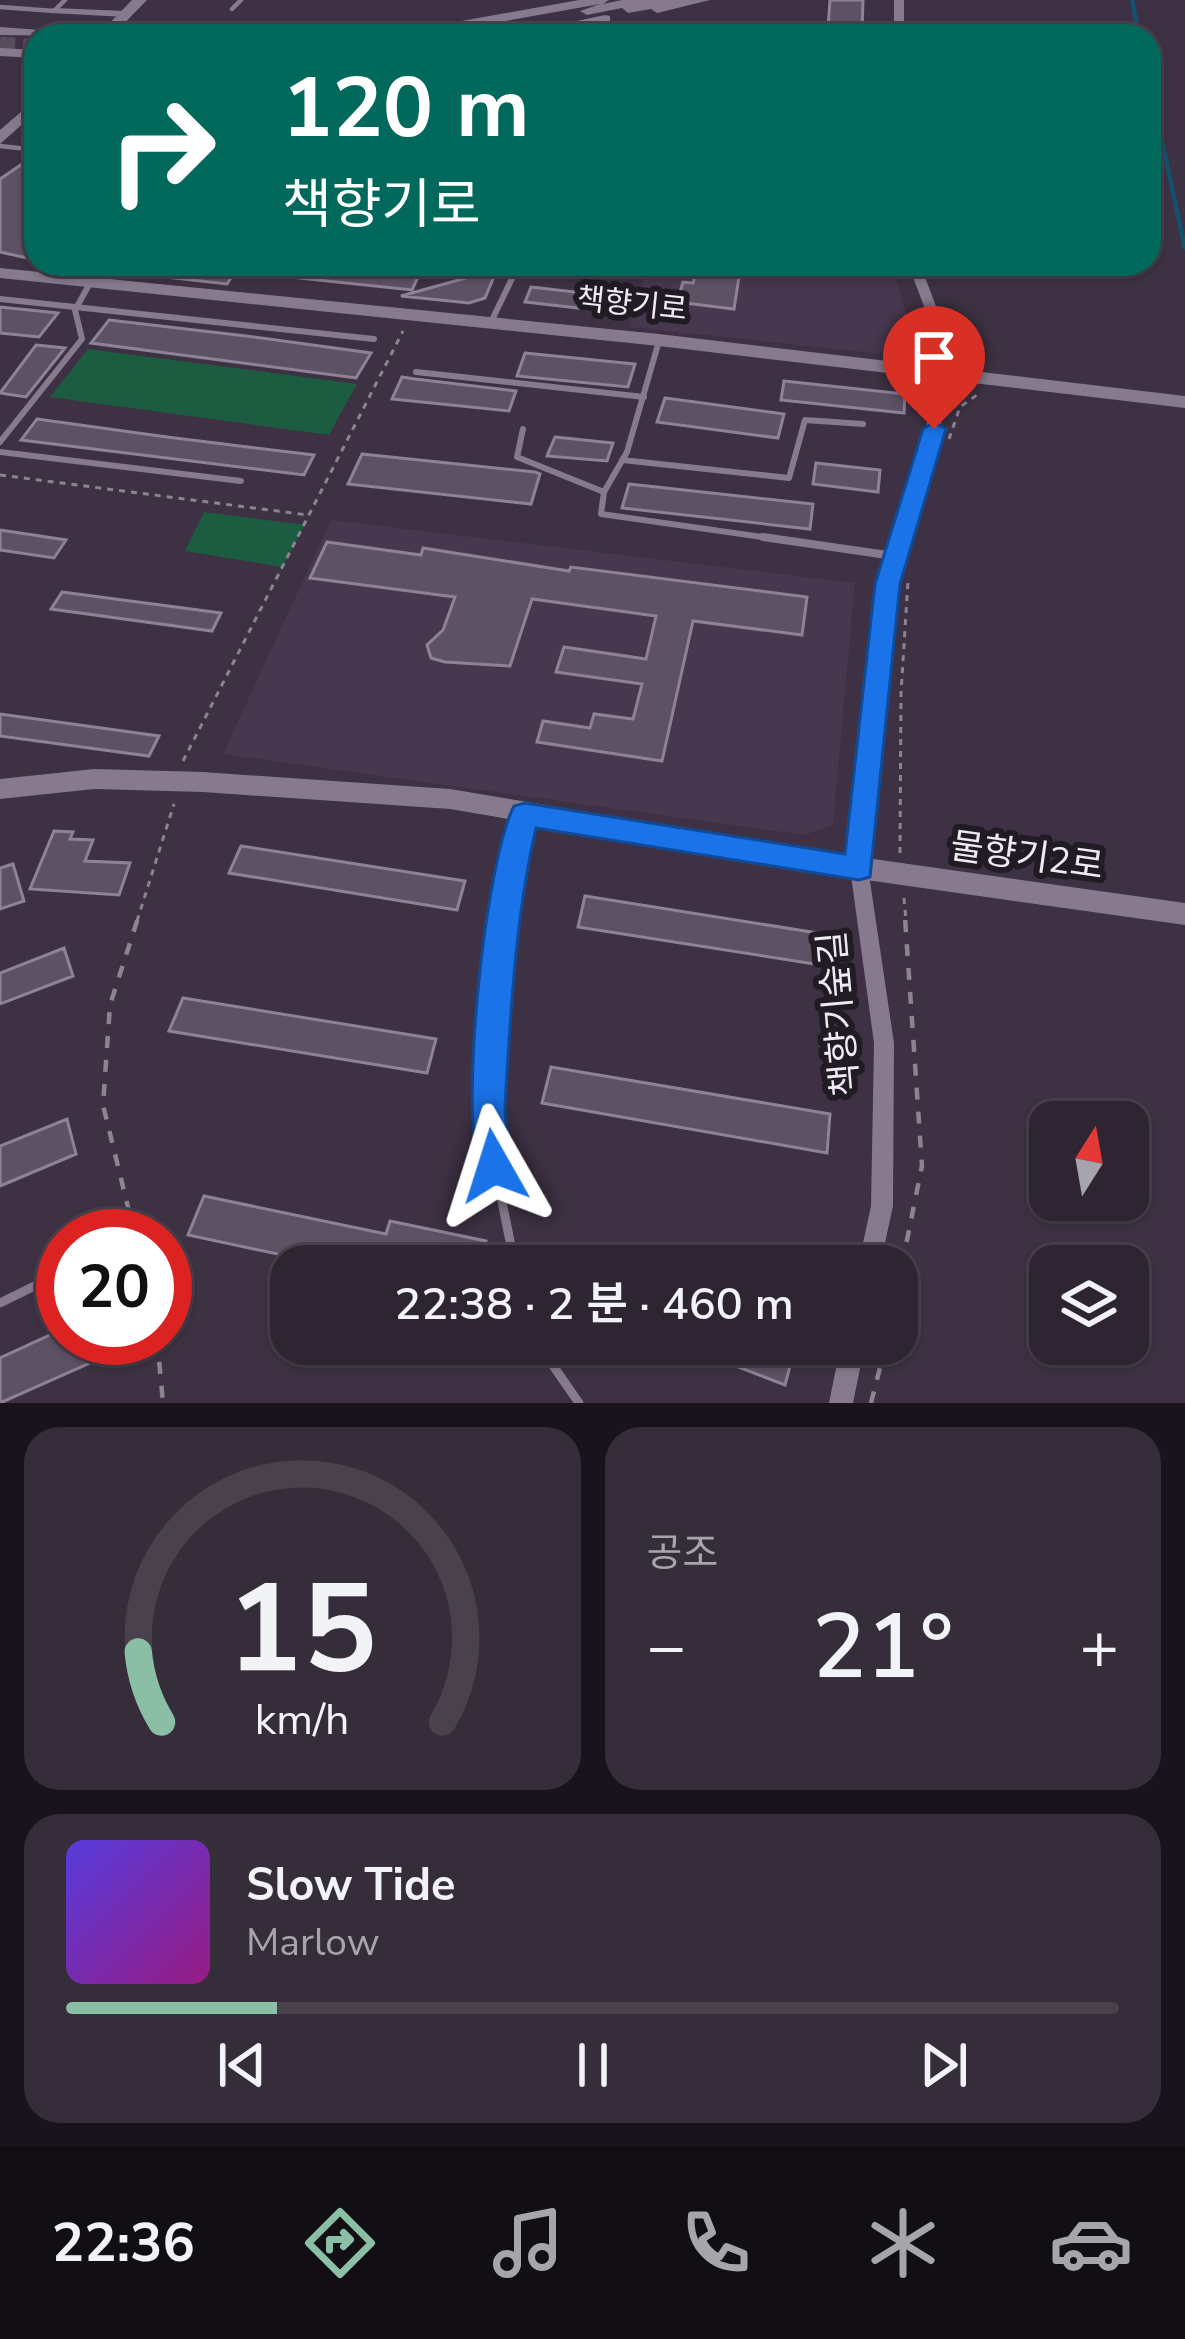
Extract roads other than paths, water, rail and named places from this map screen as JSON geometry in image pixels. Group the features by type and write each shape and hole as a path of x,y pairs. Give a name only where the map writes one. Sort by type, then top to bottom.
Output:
{"street":[{"path":"116,24 140,0"},
{"path":"467,24 602,0"},
{"path":"501,24 644,0"},
{"path":"543,24 673,0"},
{"path":"578,24 703,0"},
{"path":"54,10 126,14"},
{"path":"0,142 24,116"},
{"name":"책향기로","path":"27,276 659,340 1185,402"},
{"path":"90,283 95,276"},
{"name":"책향기숲길","path":"874,1245 882,1206 884,1042 859,868 901,559 942,396 936,322 919,276"},
{"path":"0,789 94,779 450,799 859,868"},
{"name":"물향기2로","path":"859,868 1185,914"},
{"path":"841,1403 849,1365"}],"lane":[{"path":"0,7 54,10 65,0"},
{"path":"232,9 242,0"},
{"path":"491,322 513,276"},
{"path":"0,442 82,339 71,319 73,307 90,283"},
{"path":"0,299 374,339"},
{"path":"659,340 622,460 604,492 601,514 901,559"},
{"path":"416,372 644,397"},
{"path":"622,460 789,478 805,420 863,424"},
{"path":"523,429 517,457 604,492"},
{"path":"0,452 241,482"},
{"path":"511,1245 487,1127 507,889 525,814"},
{"path":"0,1304 36,1286"},
{"path":"553,1365 579,1403"}],"waterway":[{"path":"1132,0 1137,24"},
{"path":"1161,137 1185,248"}],"tunnel":[{"path":"0,44 24,46"}]}
